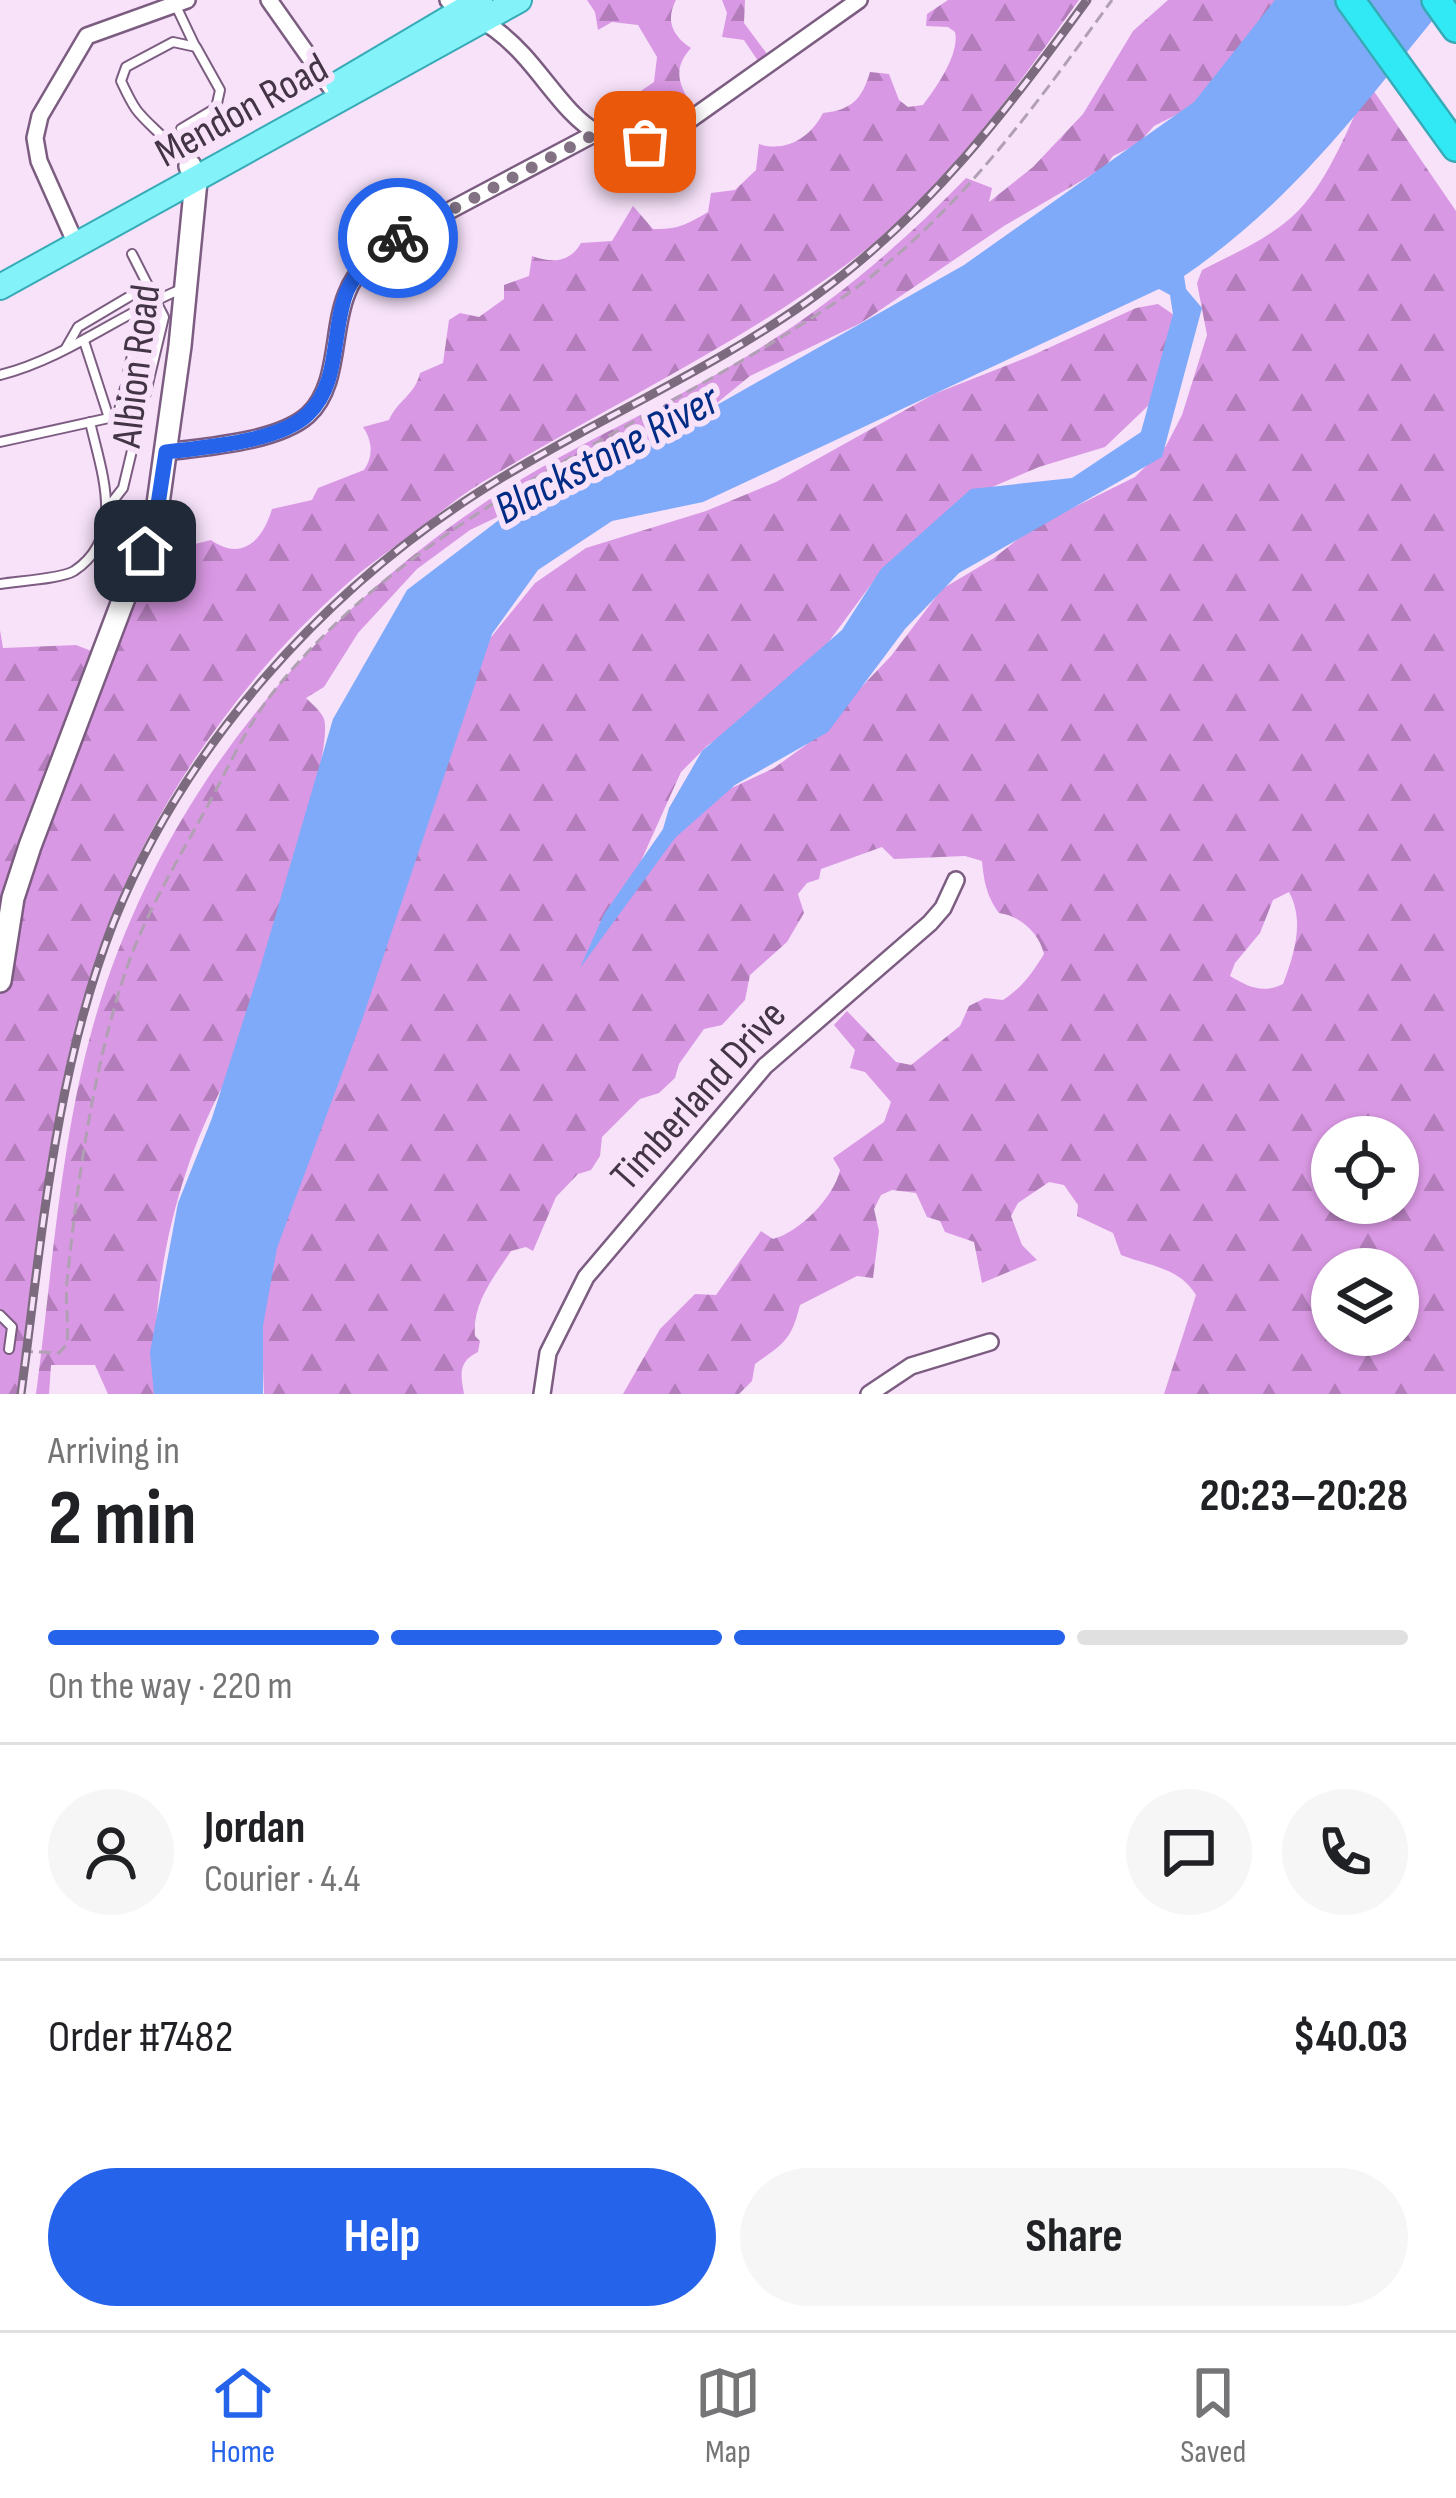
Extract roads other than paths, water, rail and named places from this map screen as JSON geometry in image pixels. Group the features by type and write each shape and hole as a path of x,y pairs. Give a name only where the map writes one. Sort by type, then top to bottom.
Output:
{"highway":[{"path":"1350,0 1452,142"},
{"path":"1436,0 1456,28"}],"main road":[{"name":"Mendon Road","path":"191,170 468,9 519,0"},
{"name":"Mendon Road","path":"0,287 73,238 468,9"},
{"name":"Mendon Road","path":"0,268 73,238"}],"street":[{"path":"269,0 331,88"},
{"path":"468,9 497,31 595,134 625,144 674,131 860,0"},
{"path":"73,238 38,160 35,138 40,116 87,36 181,2"},
{"path":"166,452 246,440 289,427 307,416 328,383 347,292 372,257 396,239 595,134"},
{"name":"Albion Road","path":"0,981 13,898 52,782 157,511 186,288 191,170"},
{"name":"Timberland Drive","path":"542,1394 548,1353 586,1277 765,1066 930,923 944,908 956,880"},
{"path":"869,1394 910,1366 990,1342"}],"lane":[{"path":"164,138 216,108 220,90 196,47 181,2"},
{"path":"191,170 137,116 121,81 126,68 173,42 196,47"},
{"path":"181,129 190,146 191,170"},
{"path":"0,584 73,572 101,541 109,506 123,488 164,317 131,254"},
{"path":"0,375 64,351 186,288"},
{"path":"64,351 78,327 132,295 157,299"},
{"path":"128,372 144,307"},
{"path":"84,341 109,418"},
{"path":"0,442 118,415 125,388"},
{"path":"90,422 109,506"},
{"path":"0,1315 12,1327 8,1348"}],"water":[{"path":"1275,0 1449,0 1358,113 1294,182 1224,247 1184,276 1186,289 1202,308 1162,457 959,573 905,629 828,732 735,785 675,838 580,968 604,914 663,829 669,808 702,751 842,630 881,569 971,489 1072,478 1141,432 1173,314 1170,295 1159,289 703,502 612,521 538,570 492,634 362,1020 277,1248 263,1326 263,1394 154,1394 150,1352 178,1203 212,1118 261,965 333,719 407,590 525,500 687,422 964,265 1194,102"}],"railway":[{"path":"21,1394 53,1154 94,978 144,856 220,734 314,624 423,530 524,465 779,321 859,262 965,157 1087,0"}],"water label":[{"name":"Blackstone River","path":"607,455"}]}
